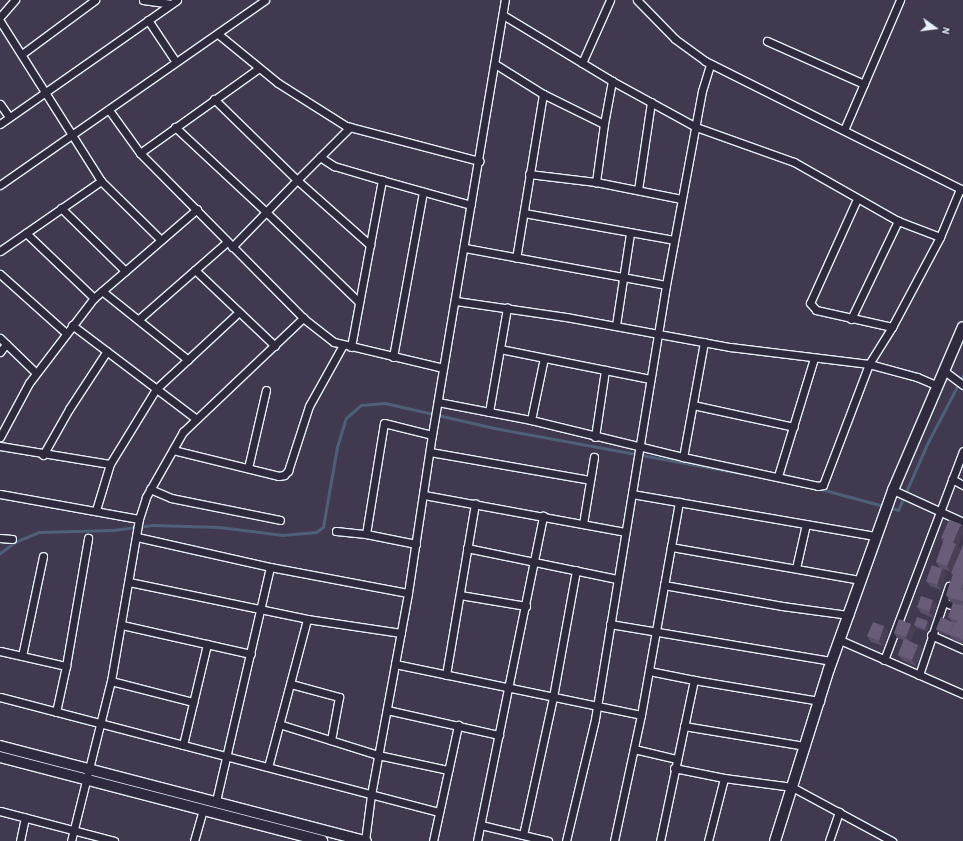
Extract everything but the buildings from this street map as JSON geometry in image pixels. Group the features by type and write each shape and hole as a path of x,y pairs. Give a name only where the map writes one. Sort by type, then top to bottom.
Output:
{"street":[{"path":"0,17 15,0"},
{"path":"22,54 95,0"},
{"path":"143,0 170,4"},
{"path":"0,124 177,0"},
{"path":"0,185 73,132 109,110 265,0"},
{"path":"0,746 366,841 371,795 408,593 436,410 465,248 505,0"},
{"path":"582,63 610,0"},
{"path":"438,402 531,420 639,449 778,476 818,486 826,481 869,364 892,327 940,237 962,189 710,64 675,39 637,0"},
{"path":"844,130 900,0"},
{"path":"503,15 612,81 696,127 794,162 898,221 940,237"},
{"path":"148,20 176,62"},
{"path":"0,21 73,132 101,182 160,239"},
{"path":"218,34 278,83 350,127 479,161"},
{"path":"767,41 864,84"},
{"path":"495,64 543,94 604,124"},
{"path":"566,841 595,719 595,706 681,199 710,64"},
{"path":"140,153 259,68"},
{"path":"596,182 612,81"},
{"path":"516,258 543,94"},
{"path":"214,99 297,180 370,245"},
{"path":"638,190 651,102"},
{"path":"0,104 9,118"},
{"path":"109,110 140,153 303,318 334,342 444,368"},
{"path":"175,127 359,302"},
{"path":"139,319 195,270 230,245 266,212 350,127"},
{"path":"320,157 334,166 471,205"},
{"path":"529,174 596,182 681,199"},
{"path":"351,347 382,180"},
{"path":"0,251 101,182"},
{"path":"393,357 423,192"},
{"path":"857,199 810,303 816,310 892,327"},
{"path":"61,208 125,271"},
{"path":"0,437 36,374 66,332 94,298 160,239 197,209"},
{"path":"524,213 674,240"},
{"path":"852,319 898,221"},
{"path":"26,233 94,298"},
{"path":"616,326 630,233"},
{"path":"465,248 666,285"},
{"path":"195,270 275,346"},
{"path":"0,274 66,332"},
{"path":"102,291 139,319 188,360"},
{"path":"456,301 616,326 704,342 814,358 869,364 917,377 936,385"},
{"path":"489,412 507,308"},
{"path":"96,510 110,464 156,389 239,312"},
{"path":"70,841 90,769 111,681 139,521 150,489 183,432 195,418 275,346 303,318"},
{"path":"72,325 195,418"},
{"path":"775,841 832,661 876,536 887,507 897,491 936,385 963,327"},
{"path":"0,338 36,374"},
{"path":"683,457 704,342"},
{"path":"0,352 6,344"},
{"path":"173,450 279,476 288,471 309,406 343,345"},
{"path":"500,349 650,379"},
{"path":"43,455 69,409 107,351"},
{"path":"531,420 544,358"},
{"path":"778,476 814,358"},
{"path":"594,437 605,370"},
{"path":"944,370 963,385"},
{"path":"248,468 266,390"},
{"path":"693,405 794,427"},
{"path":"366,534 384,423 432,435"},
{"path":"0,446 43,455 110,464"},
{"path":"884,660 939,510 963,451"},
{"path":"430,452 590,480"},
{"path":"583,524 594,457"},
{"path":"952,479 963,485"},
{"path":"150,489 171,498 280,520"},
{"path":"897,491 963,522"},
{"path":"0,494 96,510 139,521"},
{"path":"632,494 876,536"},
{"path":"424,495 625,532"},
{"path":"614,841 641,715 680,502"},
{"path":"446,675 475,504"},
{"path":"477,841 526,606 543,516"},
{"path":"796,568 806,524"},
{"path":"336,530 366,534 416,544"},
{"path":"137,535 270,567 408,593"},
{"path":"0,538 12,539"},
{"path":"56,712 66,666 88,538"},
{"path":"671,547 860,580"},
{"path":"467,548 617,579"},
{"path":"22,656 43,556"},
{"path":"216,801 262,610 270,567"},
{"path":"523,835 553,697 576,570"},
{"path":"919,675 931,635 953,575"},
{"path":"129,582 308,619 401,634"},
{"path":"664,585 782,606 849,614"},
{"path":"460,594 526,606"},
{"path":"944,602 963,610"},
{"path":"268,767 308,619"},
{"path":"610,624 832,661"},
{"path":"122,625 251,654"},
{"path":"931,635 963,649"},
{"path":"840,640 963,694"},
{"path":"183,745 207,644"},
{"path":"0,651 66,666"},
{"path":"395,664 509,689 641,715"},
{"path":"649,671 820,701"},
{"path":"660,841 674,768 694,680"},
{"path":"111,681 193,702"},
{"path":"291,684 339,697 331,740"},
{"path":"0,697 439,812"},
{"path":"387,710 499,735"},
{"path":"279,724 378,755 448,770"},
{"path":"433,841 458,725"},
{"path":"684,726 805,746"},
{"path":"634,749 676,759"},
{"path":"0,757 322,841"},
{"path":"674,768 724,778 792,787 892,841"},
{"path":"708,841 724,778"},
{"path":"194,841 203,810"},
{"path":"0,811 114,841"},
{"path":"829,841 839,812"},
{"path":"20,841 26,818"},
{"path":"481,824 548,841"}],"waterway":[{"path":"817,488 898,510 927,444 963,375"},
{"path":"0,553 15,542 39,532 113,530 153,525 219,527 282,535 316,532 323,527 337,447 346,418 361,405 385,403 494,428 745,474"}]}
